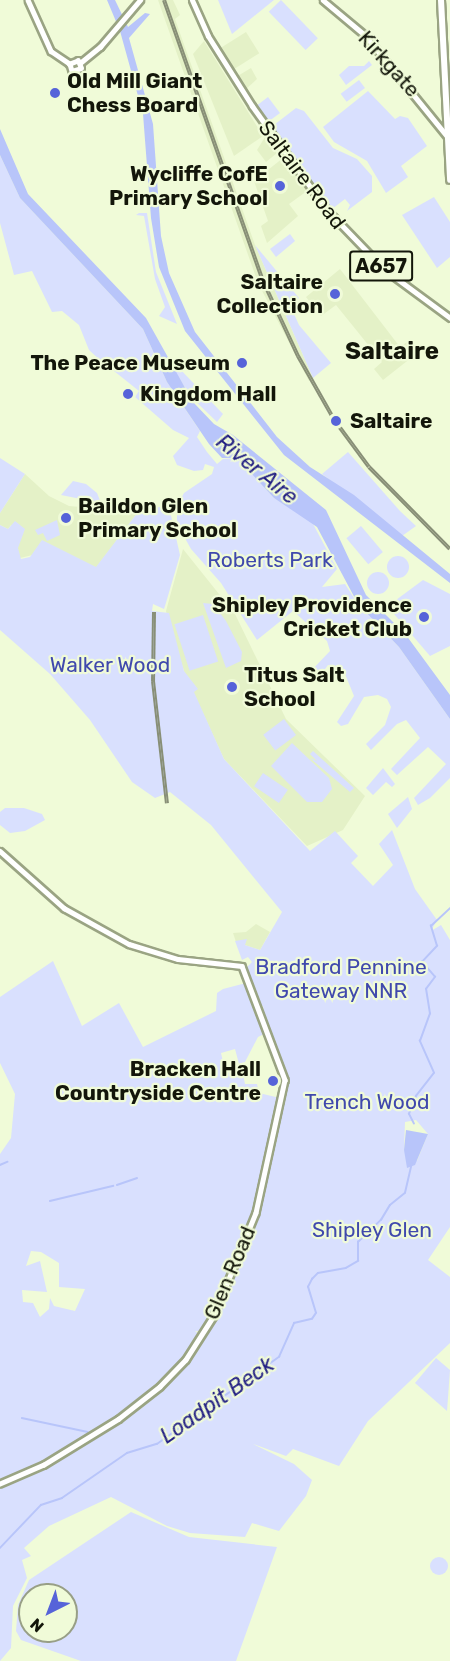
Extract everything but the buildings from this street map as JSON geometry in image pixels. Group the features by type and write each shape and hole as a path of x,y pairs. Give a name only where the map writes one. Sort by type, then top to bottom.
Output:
{"highway":[{"path":"441,0 450,180"}],"main road":[{"name":"Saltaire Road","path":"192,0 208,36 241,90 326,209 382,268 450,318"}],"street":[{"path":"28,0 46,45 55,56 70,64 75,72 80,63 140,0"},
{"name":"Kirkgate","path":"323,0 364,35 447,136"},
{"path":"70,64 74,60 80,63"},
{"path":"434,118 441,120 446,114"},
{"name":"Glen Road","path":"0,851 64,908 129,944 178,959 242,966 285,1080 256,1213 214,1316 186,1360 143,1401 44,1465 0,1484"}],"shaded area":[{"path":"158,0 173,0 180,15 175,19 255,245 313,378 309,381 258,283"},
{"path":"246,32 259,53 233,70 220,48"},
{"path":"204,41 263,136 234,156 193,54"},
{"path":"251,68 257,79 245,90 236,77"},
{"path":"265,137 277,153 266,162 257,150"},
{"name":"Wycliffe CofE Primary School","path":"283,158 307,191 289,204 298,216 267,243 261,226 268,221 254,181"},
{"path":"340,269 400,347 407,342 416,354 383,380 374,369 382,362 336,305 321,316 306,297"},
{"name":"Baildon Glen Primary School","path":"25,474 49,496 69,506 138,512 96,568 58,549 20,558 11,525 8,529 0,525 0,513"},
{"name":"Titus Salt School","path":"183,549 235,614 286,719 365,796 343,830 307,846 224,759 185,674 166,611"},
{"path":"256,924 270,932 260,950 236,942 233,933 246,932"}],"green space":[{"path":"218,0 274,0 232,34"},
{"path":"281,0 318,38 306,50 269,12"},
{"path":"369,61 372,65 346,85 339,75 349,66 364,66"},
{"path":"359,80 365,88 347,102 341,94"},
{"path":"368,91 395,119 400,116 408,118 427,146 401,166 408,177 386,193 367,161 334,142 323,127"},
{"path":"268,97 280,113 267,123 255,107"},
{"path":"296,108 304,111 333,148 357,159 372,176 372,192 347,211 350,205 345,199 332,209 270,128"},
{"name":"Roberts Park","path":"0,155 20,198 143,329 167,382 200,431 197,437 207,452 217,464 223,459 237,458 274,498 312,522 337,569 322,587 345,584 358,604 399,647 450,719 450,778 430,798 418,805 414,798 446,764 428,747 397,775 391,769 420,738 406,720 397,724 371,750 366,744 385,725 391,707 387,699 378,695 364,697 348,724 341,726 337,722 354,696 343,669 328,665 320,676 309,681 309,673 330,651 327,641 293,611 257,640 221,583 191,549 177,524 177,506 184,493 212,474 214,467 205,464 203,470 194,471 177,465 173,456 189,438 173,430 135,397 139,391 114,371 117,366 109,359 101,361 89,350 79,325 62,311 52,312 32,271 14,275 0,223"},
{"path":"434,197 450,222 450,257 437,268 402,215"},
{"path":"147,213 156,272 177,324 159,316 165,307 155,279 144,216 136,215"},
{"path":"290,234 295,241 276,257 270,249"},
{"path":"255,245 299,298 290,305 299,325 331,363 313,378"},
{"path":"172,367 179,368 223,414 217,422 191,397"},
{"path":"348,452 416,526 402,536 322,474"},
{"path":"0,458 25,474 0,513"},
{"path":"73,481 86,484 97,493 101,503 61,495"},
{"path":"164,506 170,511 180,555 164,609 153,604 152,611 169,613 184,671 198,689 194,692 224,759 310,851 335,831 358,856 351,863 373,886 393,865 379,844 392,830 415,889 437,920 431,931 441,925 450,940 450,1227 428,1260 450,1277 450,1343 368,1421 339,1466 293,1449 286,1456 253,1444 294,1464 312,1480 306,1496 279,1531 252,1523 245,1537 190,1533 167,1526 111,1497 49,1526 24,1548 31,1556 22,1560 27,1578 24,1583 18,1583 18,1596 13,1606 11,1648 0,1661 0,1154 11,1138 15,1094 0,1063 0,997 53,961 82,1026 119,1003 143,1047 216,1011 217,993 223,989 246,983 264,1034 258,1037 245,1062 239,1064 235,1049 221,1053 224,1066 227,1072 242,1069 245,1084 257,1084 259,1093 280,1098 252,1216 203,1332 195,1331 201,1336 165,1380 137,1404 30,1471 32,1473 120,1420 187,1361 200,1343 251,1231 289,1081 266,1025 263,1006 258,1005 245,969 252,962 248,957 242,960 235,941 247,939 245,945 260,950 282,912 211,825 170,792 155,798 132,782 90,720 50,674 0,630 0,525 8,529 15,521 25,529 18,548 21,559 30,557 42,540 96,567 138,512","holes":["416,1120 428,1134 417,1161 404,1150 405,1122","31,1251 41,1252 59,1263 59,1287 85,1289 75,1311 54,1306 50,1298 49,1309 40,1317 33,1303 23,1302 22,1290 47,1292 40,1261 26,1266"]},
{"path":"57,520 60,535 47,541 43,533 38,535 35,530"},
{"path":"361,526 383,552 368,564 346,538"},
{"path":"398,556 406,559 409,567 406,575 398,578 390,575 387,567 390,559"},
{"path":"378,572 386,575 389,583 386,591 378,594 370,591 367,583 370,575"},
{"name":"Shipley Providence Cricket Club","path":"423,580 450,594 450,646 430,656 394,614 396,600"},
{"path":"203,603 213,604 226,621 242,652 241,661 226,668"},
{"path":"203,615 218,662 190,671 174,624"},
{"path":"284,719 296,735 275,751 263,735"},
{"path":"292,743 329,778 332,789 322,802 307,802 271,766"},
{"path":"313,751 354,788 350,792 310,758 317,761 310,754"},
{"path":"383,768 395,784 392,787 386,782 373,795 366,788"},
{"path":"263,773 288,790 279,803 254,786"},
{"path":"408,797 412,809 397,828 388,814"},
{"path":"5,808 24,808 42,814 45,820 25,831 10,833 0,825 0,812"},
{"path":"436,1358 450,1370 447,1411 415,1383"},
{"path":"131,1512 189,1537 277,1547 236,1661 81,1661 30,1643 78,1643 78,1583 28,1583"},
{"path":"439,1557 445,1560 448,1566 445,1572 439,1575 433,1572 430,1566 433,1560"},
{"path":"18,1605 18,1635 16,1631"}],"water":[{"path":"107,0 115,0 128,27 145,13 150,14 129,38 153,124 161,236 169,273 195,332 277,437 310,467 354,495 450,574 450,583 284,455 185,331 159,267 151,218 143,114 120,31"},
{"name":"River Aire","path":"0,129 28,194 146,318 193,402 214,424 233,435 326,510 366,595 406,635 450,695 450,719 399,647 358,604 317,527 274,498 237,458 222,458 209,444 167,382 143,329 20,198 0,155"},
{"path":"406,1130 428,1134 415,1165 407,1168 404,1150"}],"waterway":[{"name":"Loadpit Beck","path":"414,1124 409,1114 416,1096 434,1073 420,1041 430,1014 426,989 435,977 422,962 437,946 431,926 450,908"},
{"path":"0,1165 7,1162"},
{"name":"Loadpit Beck","path":"0,1548 41,1505 62,1498 127,1453 157,1444 279,1357 294,1323 312,1319 316,1313 308,1287 312,1279 318,1273 346,1268 358,1261 358,1242 381,1220 390,1205 405,1193 412,1163"},
{"path":"117,1185 137,1178"},
{"path":"50,1201 113,1186"},
{"path":"22,1418 88,1432"}],"railway":[{"path":"164,0 263,281 298,356 335,421 369,467 450,549"},
{"path":"154,612 153,681 167,803"}],"place":[{"name":"Old Mill Giant Chess Board","path":"55,93"},
{"name":"Wycliffe CofE Primary School","path":"280,186"},
{"name":"Saltaire Collection","path":"335,294"},
{"name":"The Peace Museum","path":"242,363"},
{"name":"Kingdom Hall","path":"128,394"},
{"name":"Saltaire","path":"336,421"},
{"name":"Baildon Glen Primary School","path":"66,518"},
{"name":"Shipley Providence Cricket Club","path":"424,617"},
{"name":"Titus Salt School","path":"232,687"},
{"name":"Bracken Hall Countryside Centre","path":"273,1081"}],"district":[{"name":"Saltaire","path":"392,352"}],"park label":[{"name":"Walker Wood","path":"110,665"},
{"name":"Bradford Pennine Gateway NNR","path":"341,979"},
{"name":"Trench Wood","path":"367,1102"},
{"name":"Shipley Glen","path":"372,1230"}]}
